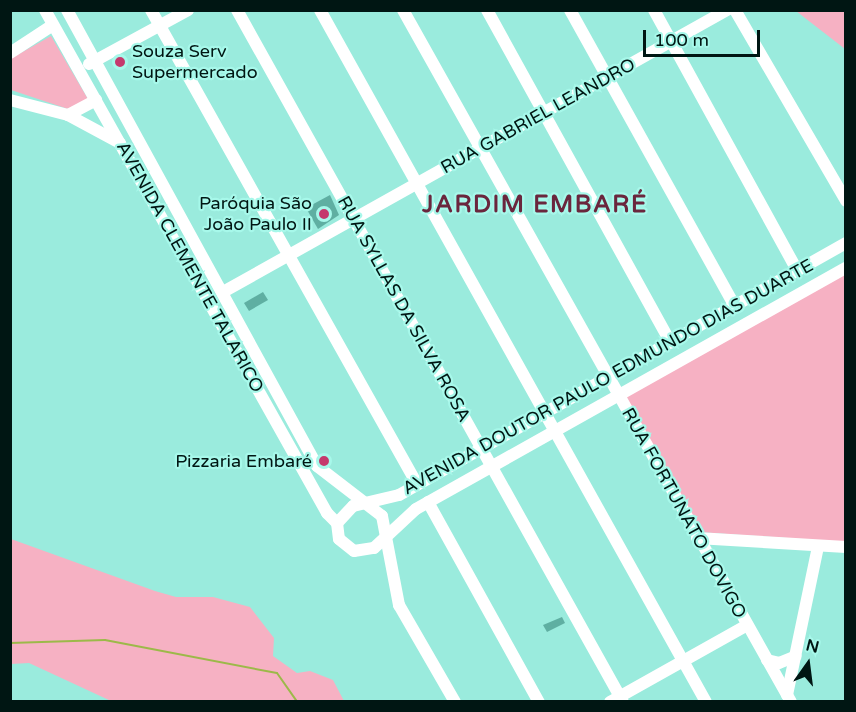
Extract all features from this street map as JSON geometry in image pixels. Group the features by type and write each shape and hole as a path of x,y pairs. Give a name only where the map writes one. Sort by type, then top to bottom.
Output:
{"street":[{"name":"AVENIDA CLEMENTE TALARICO","path":"45,10 122,143 327,513 337,523 339,539 354,551 374,548 388,535"},
{"name":"AVENIDA CLEMENTE TALARICO","path":"67,10 317,466 367,502 382,516 388,535 399,605 454,702"},
{"path":"151,10 417,484"},
{"path":"78,68 188,10"},
{"name":"RUA SYLLAS DA SILVA ROSA","path":"237,10 482,448 618,700"},
{"path":"320,10 706,702"},
{"name":"RUA FORTUNATO DOVIGO","path":"403,10 697,538 789,698"},
{"path":"487,10 671,343"},
{"path":"570,10 735,306"},
{"path":"654,10 798,270"},
{"name":"RUA GABRIEL LEANDRO","path":"223,292 727,10"},
{"path":"735,10 846,201"},
{"path":"10,53 53,25"},
{"path":"10,100 68,115 122,143"},
{"path":"68,115 96,100"},
{"name":"AVENIDA DOUTOR PAULO EDMUNDO DIAS DUARTE","path":"367,502 399,495 846,243"},
{"name":"AVENIDA DOUTOR PAULO EDMUNDO DIAS DUARTE","path":"388,535 428,502 491,465 846,268"},
{"path":"337,523 348,510 367,502"},
{"path":"428,502 540,702"},
{"path":"697,538 846,547"},
{"path":"789,698 818,546"},
{"path":"618,700 683,659 747,625"},
{"path":"767,660 779,663 796,656"}],"shaded area":[{"path":"796,11 845,11 845,49"},
{"path":"51,36 88,99 71,110 11,90 10,59"},
{"path":"845,271 845,542 699,532 624,397"},
{"path":"11,539 176,597 213,597 250,607 274,638 273,656 297,673 310,671 333,680 344,701 111,701 29,663 11,664"}],"building":[{"name":"Paróquia São João Paulo II","path":"330,195 339,215 318,229 306,208"},
{"path":"263,292 268,300 249,311 244,303"},
{"path":"562,617 565,623 547,632 543,625"}],"waterway":[{"path":"10,643 105,640 277,673 297,702"}],"place":[{"name":"Souza Serv Supermercado","path":"120,62"},
{"name":"Paróquia São João Paulo II","path":"324,214"},
{"name":"Pizzaria Embaré","path":"324,461"}],"district":[{"name":"JARDIM EMBARÉ","path":"535,205"}]}
